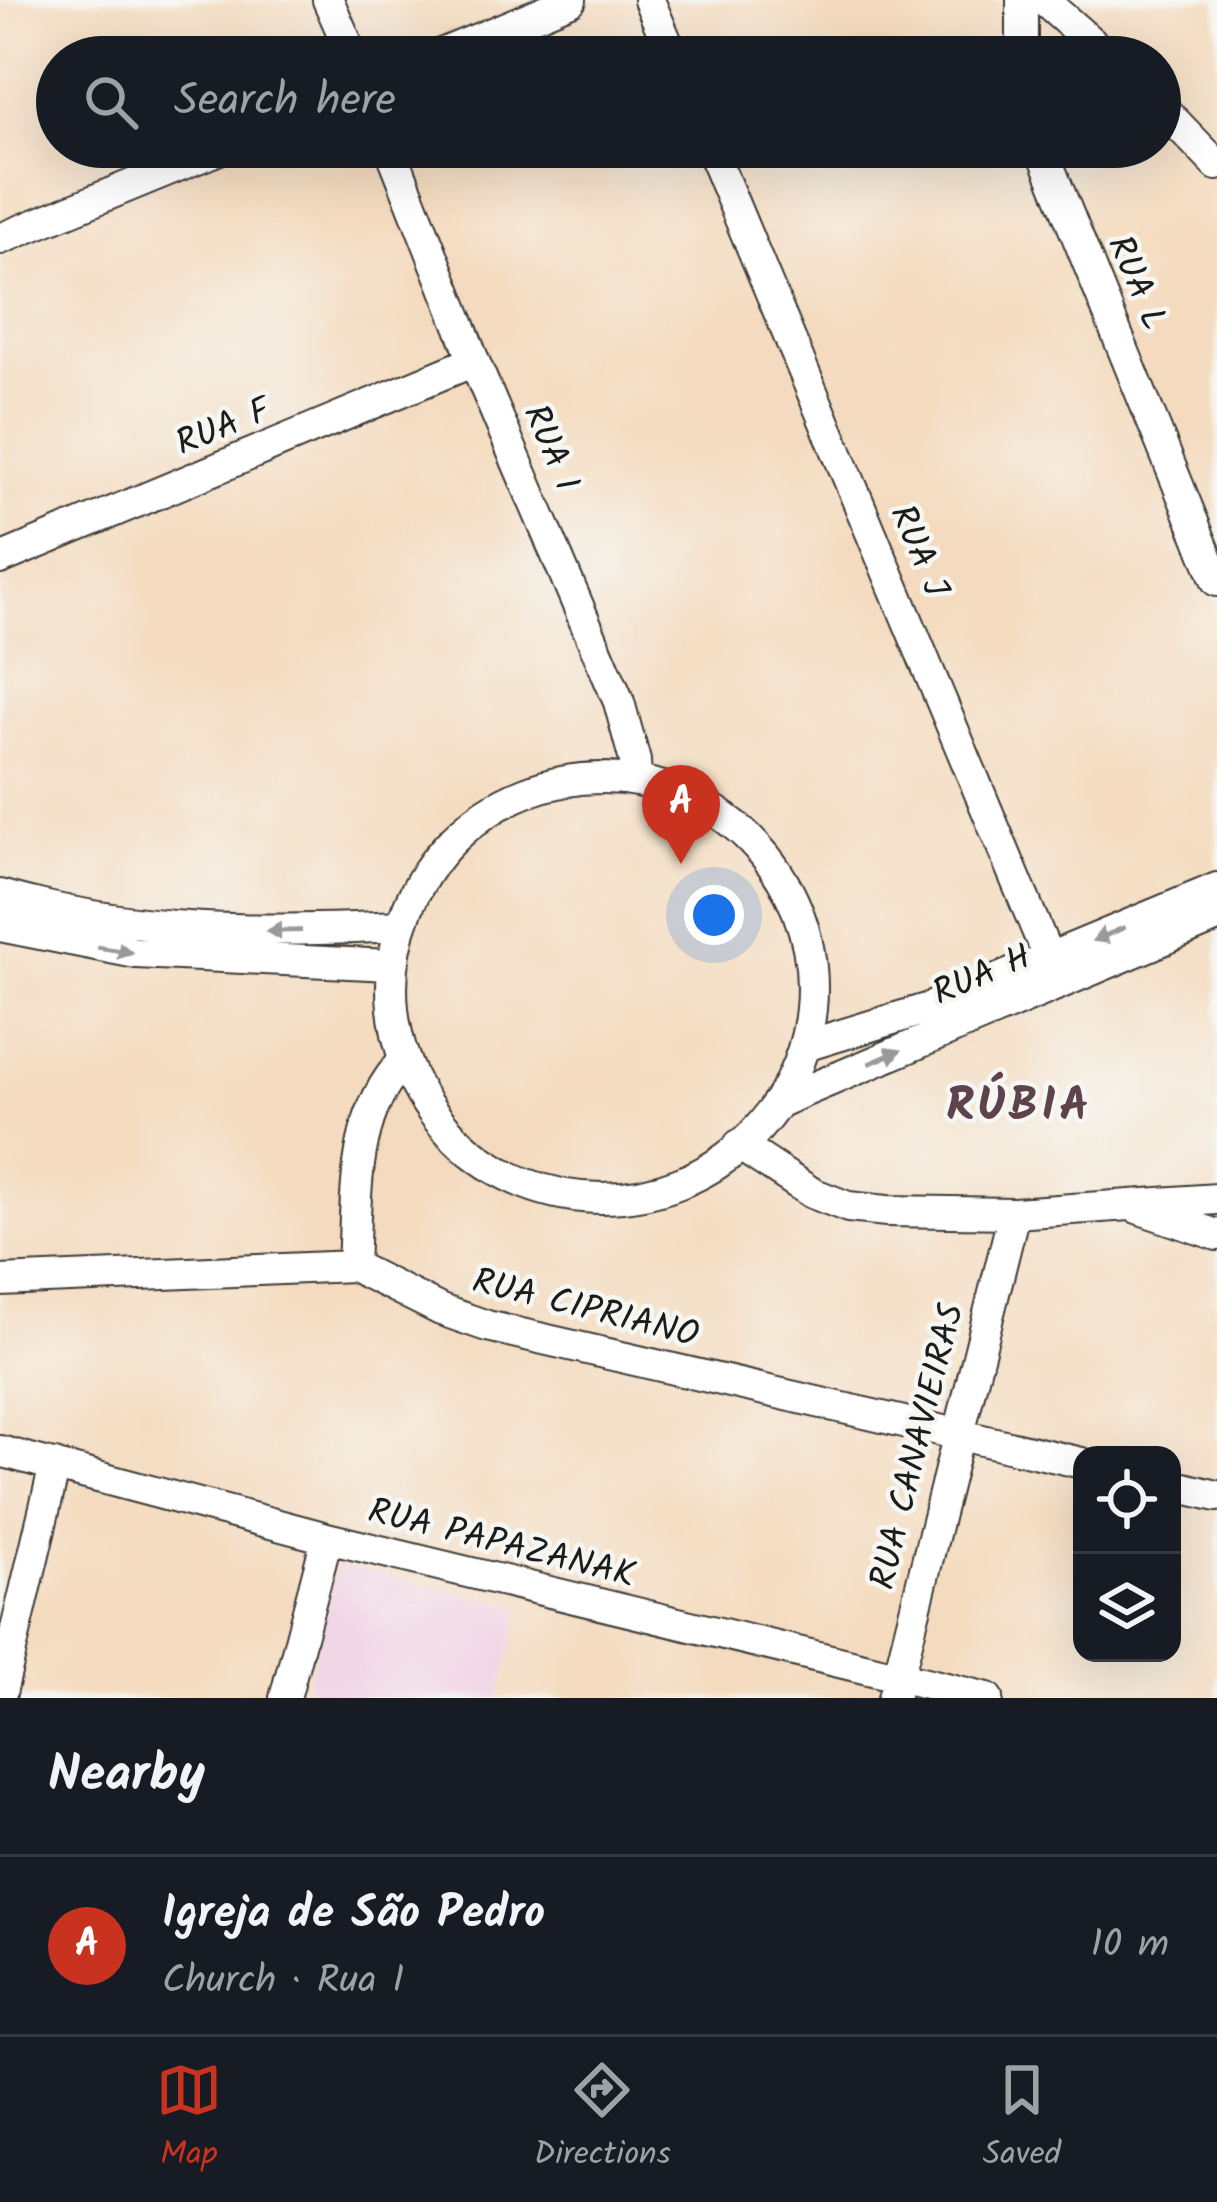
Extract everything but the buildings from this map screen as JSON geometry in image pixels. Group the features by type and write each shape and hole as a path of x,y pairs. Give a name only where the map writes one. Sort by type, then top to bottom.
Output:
{"street":[{"path":"328,0 344,36"},
{"path":"484,36 571,0"},
{"path":"649,0 664,36"},
{"path":"1022,0 1022,36"},
{"path":"1043,0 1084,36"},
{"path":"1181,128 1217,166"},
{"path":"0,239 173,168"},
{"name":"RUA I","path":"398,168 474,361 619,702 635,761 635,780"},
{"name":"RUA J","path":"719,168 1054,971"},
{"name":"RUA L","path":"1050,168 1217,581"},
{"name":"RUA F","path":"0,559 474,361"},
{"path":"570,779 635,780 688,794 740,826 780,872 806,927 814,988 805,1046 790,1083 740,1144 699,1175 644,1195 586,1198 529,1186 477,1159 435,1118 403,1060 392,1016 391,965 400,926 425,873 465,829 514,796 570,779"},
{"name":"RUA H","path":"777,1103 1217,888"},
{"path":"0,895 149,927 233,932 400,926"},
{"name":"RUA H","path":"805,1046 1217,917"},
{"path":"0,926 136,953 391,965"},
{"path":"353,1266 365,1124 403,1060"},
{"path":"740,1144 812,1193 848,1207 941,1215 1217,1199"},
{"path":"1121,1203 1217,1235"},
{"name":"RUA CANAVIEIRAS","path":"895,1688 1014,1213"},
{"name":"RUA CIPRIANO","path":"0,1281 353,1266 441,1310 487,1326 1073,1461"},
{"name":"RUA PAPAZANAK","path":"0,1451 895,1688 988,1698"},
{"path":"0,1696 55,1466"},
{"path":"1181,1487 1217,1496"},
{"path":"285,1698 327,1538"}],"shaded area":[{"path":"338,1564 522,1607 499,1698 304,1698"}],"place":[{"name":"Igreja de São Pedro","path":"681,864"}],"district":[{"name":"RÚBIA","path":"1019,1103"}]}
